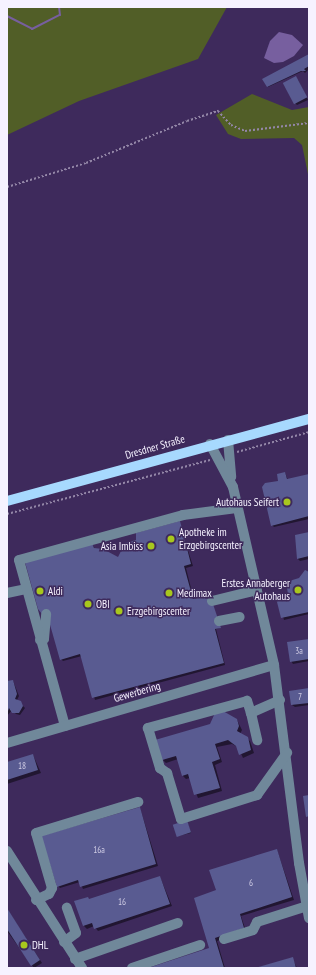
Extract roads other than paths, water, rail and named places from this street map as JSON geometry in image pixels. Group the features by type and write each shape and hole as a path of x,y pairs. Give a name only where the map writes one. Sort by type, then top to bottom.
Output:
{"main road":[{"name":"Dresdner Straße","path":"7,501 210,444 309,419"}],"street":[{"path":"228,440 231,483 274,664 309,918"},
{"path":"210,444 219,458 231,483"},
{"path":"65,726 19,560 184,515 237,508"},
{"path":"7,593 26,588"},
{"path":"212,601 257,590"},
{"path":"40,640 44,639 46,614"},
{"path":"219,621 240,617"},
{"name":"Gewerbering","path":"7,743 274,664"},
{"path":"251,713 280,700"},
{"path":"257,740 247,701 148,728 160,768 167,773 181,818 257,795 287,754"},
{"path":"36,900 50,894 52,888 36,833 138,802"},
{"path":"7,851 36,900 82,968"},
{"path":"224,939 253,930 257,922 307,906"},
{"path":"64,942 76,933 67,908"},
{"path":"75,959 178,923"},
{"path":"132,968 200,945"}],"waterway":[{"path":"7,16 32,29 60,15 59,7"}],"place":[{"name":"Autohaus Seifert","path":"287,502"},
{"name":"Apotheke im Erzgebirgscenter","path":"171,539"},
{"name":"Asia Imbiss","path":"151,546"},
{"name":"Erstes Annaberger Autohaus","path":"298,590"},
{"name":"Aldi","path":"40,591"},
{"name":"Medimax","path":"169,593"},
{"name":"OBI","path":"88,604"},
{"name":"Erzgebirgscenter","path":"119,611"},
{"name":"DHL","path":"24,945"}]}
